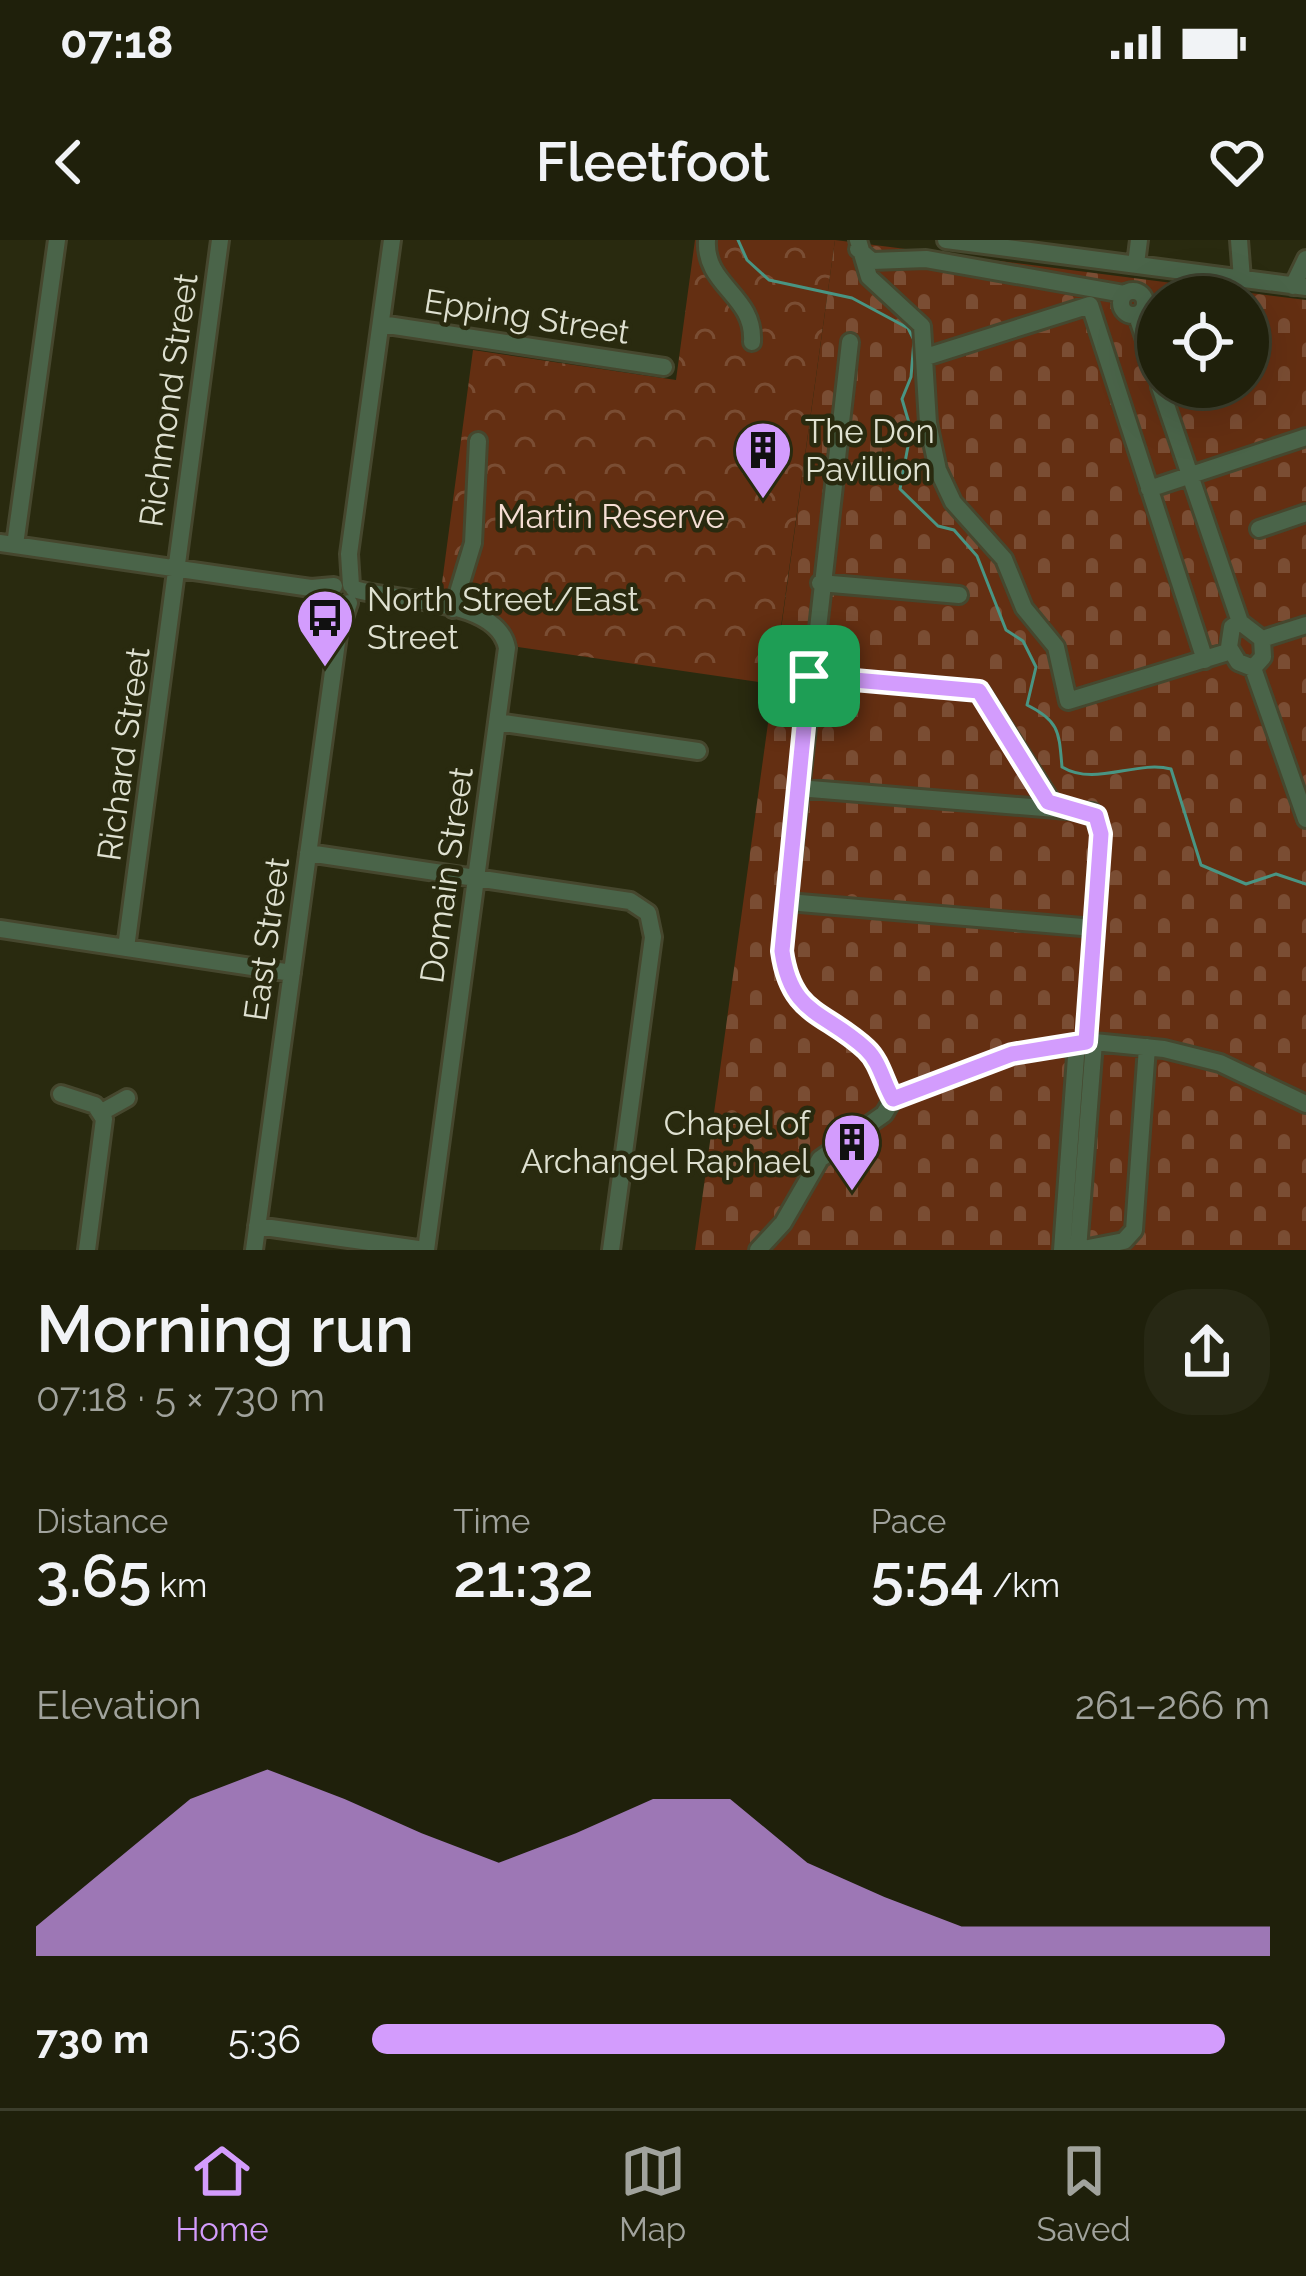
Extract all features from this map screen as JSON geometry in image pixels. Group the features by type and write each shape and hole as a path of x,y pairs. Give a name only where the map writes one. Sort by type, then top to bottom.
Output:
{"street":[{"path":"8,544 57,240"},
{"name":"Richmond Street","path":"176,568 220,240"},
{"name":"East Street","path":"254,1250 392,240"},
{"path":"707,240 712,272 744,304 752,341"},
{"path":"946,240 1220,276"},
{"path":"1126,292 1139,240"},
{"path":"1239,240 1242,276"},
{"path":"858,244 872,261 926,259 1137,296"},
{"path":"858,244 869,277 922,326 928,423 946,490 1004,559 1024,608 1055,647 1068,701 1231,651"},
{"path":"1269,282 1299,286 1306,259"},
{"path":"926,357 1090,305 1205,660"},
{"name":"Epping Street","path":"381,324 664,367"},
{"path":"850,342 809,676 782,951 787,980 803,1007 868,1050 893,1099"},
{"path":"1165,408 1180,478 1240,622 1262,639 1264,657 1253,668"},
{"path":"1149,489 1306,437"},
{"path":"453,609 473,542 478,441"},
{"path":"1259,529 1306,513"},
{"name":"Domain Street","path":"8,544 481,614 503,635 497,722 425,1250"},
{"name":"Richard Street","path":"126,948 176,568"},
{"path":"820,583 959,596"},
{"path":"1240,622 1229,634 1231,651 1238,662 1253,668 1306,819"},
{"path":"1262,639 1306,625"},
{"path":"809,676 981,692 1055,807"},
{"path":"497,722 698,752"},
{"path":"798,788 1089,810 1101,823 1078,1250 1124,1241 1134,1230 1147,1047"},
{"path":"308,853 630,901 648,914 652,937 610,1250"},
{"path":"788,902 1094,928"},
{"path":"0,929 292,973"},
{"path":"1062,1250 1086,1043"},
{"path":"758,1250 783,1223 820,1159 884,1114 893,1099 1012,1054 1086,1043 1147,1047 1220,1063 1306,1104"},
{"path":"61,1094 102,1112"},
{"path":"102,1112 128,1098"},
{"path":"87,1250 102,1112"},
{"path":"257,1226 347,1245 425,1250"}],"green space":[{"name":"Martin Reserve","path":"695,240 835,240 773,684 518,647 497,614 440,598 473,350 676,380"},
{"path":"835,240 1137,278 1137,408 1269,408 1269,295 1306,300 1306,1250 695,1250"}],"waterway":[{"path":"738,240 747,260 769,280 852,298 908,328 914,340 911,377 902,399 911,430 900,489 938,526 954,530 977,556 1006,630 1023,641 1036,667 1027,705 1056,729 1062,767 1088,774 1171,769 1201,865 1246,884 1276,874 1306,884"}],"place":[{"name":"The Don Pavillion","path":"763,501"},
{"name":"North Street/East Street","path":"325,669"},
{"name":"Chapel of Archangel Raphael","path":"852,1193"}],"route":[{"path":"809,676 979,691 1048,802 1055,807 1086,809 1096,816 1101,834 1086,1042 1012,1054 893,1099 868,1050 803,1007 787,980 782,951 809,676"}]}
